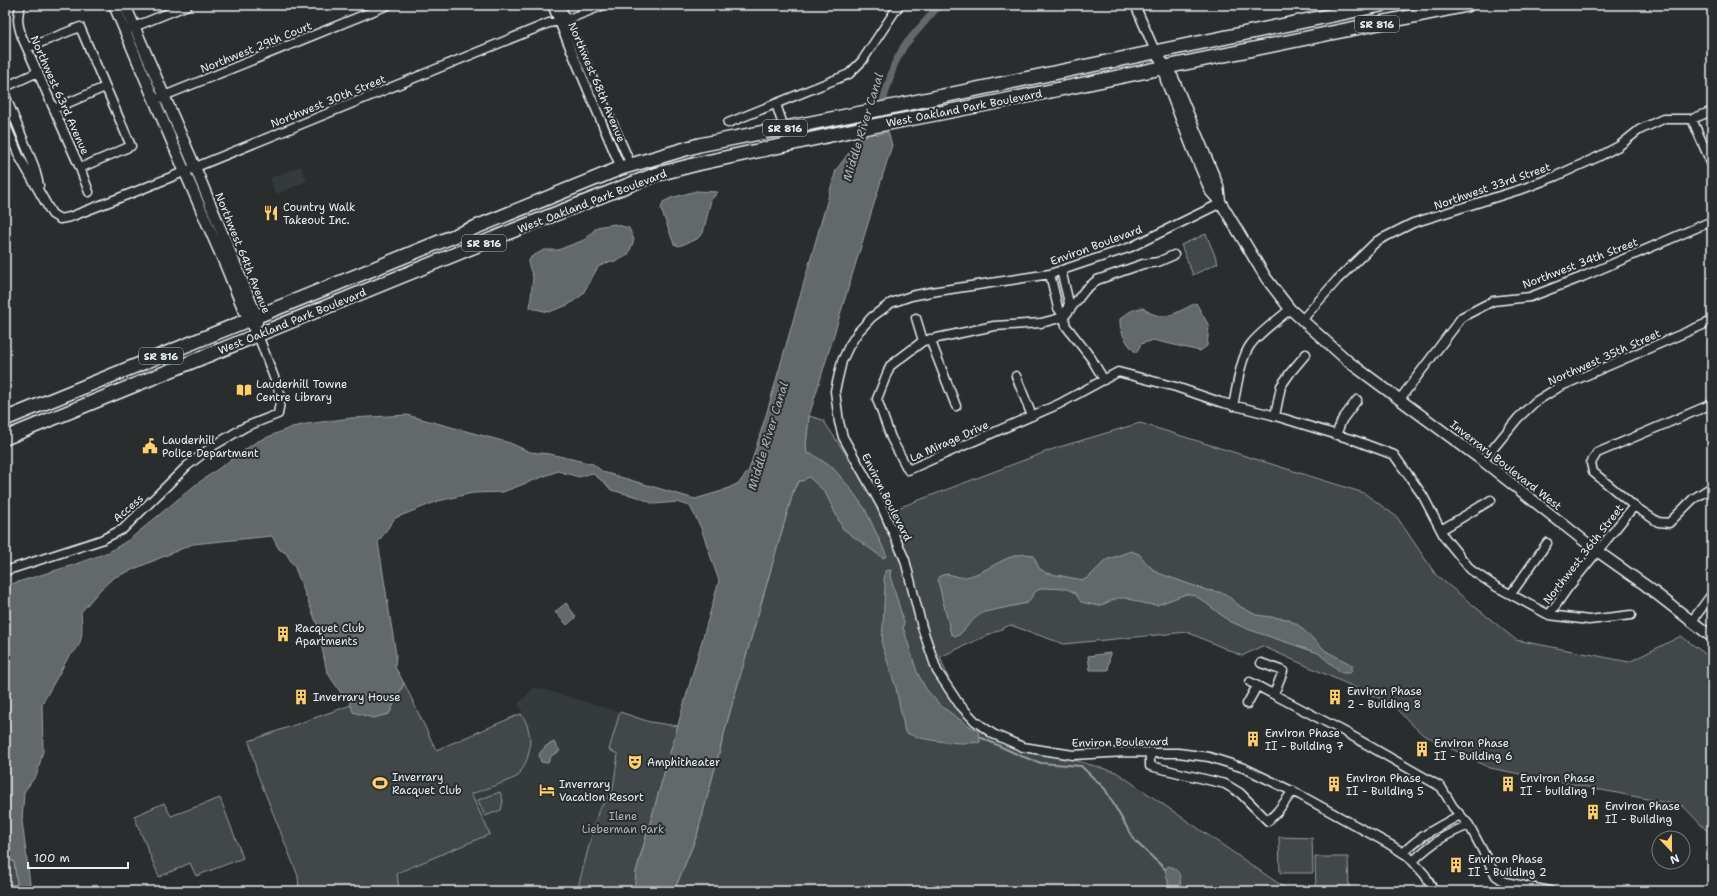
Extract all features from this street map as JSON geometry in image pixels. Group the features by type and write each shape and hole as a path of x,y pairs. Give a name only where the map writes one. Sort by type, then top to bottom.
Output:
{"main road":[{"name":"West Oakland Park Boulevard","path":"5,419 626,167 682,149 1381,5"},
{"name":"West Oakland Park Boulevard","path":"5,438 426,266 654,175 697,164 900,120 992,103 1467,5"},
{"path":"1339,32 1343,22 1359,10"},
{"path":"1320,36 1336,22 1340,14"},
{"path":"992,103 994,94 1012,81"},
{"path":"446,258 450,248 464,233"},
{"path":"426,266 436,252 435,244"}],"street":[{"name":"Northwest 63rd Avenue","path":"21,5 17,22 89,192"},
{"name":"Northwest 64th Avenue","path":"114,5 130,28 164,96 195,166 225,251 253,319"},
{"name":"Northwest 64th Avenue","path":"125,5 130,28 154,100 215,240 234,260 258,335"},
{"path":"130,28 188,5"},
{"name":"Northwest 29th Court","path":"154,100 388,5"},
{"name":"Northwest 68th Avenue","path":"552,5 563,21 626,167"},
{"name":"Northwest 68th Avenue","path":"560,5 563,21"},
{"name":"Northwest 30th Street","path":"41,194 52,214 60,219 70,217 542,26 563,21 604,5"},
{"path":"728,123 848,74 862,61 899,5"},
{"name":"Inverrary Boulevard West","path":"1136,5 1155,51 1164,67 1173,78 1218,186 1221,203 1266,278 1290,309 1349,362 1483,461 1597,551 1645,585 1712,637"},
{"path":"27,48 80,27 131,146 80,168"},
{"path":"5,87 38,72"},
{"path":"54,109 105,88"},
{"path":"5,95 34,166 41,194"},
{"path":"776,104 784,128"},
{"name":"Northwest 33rd Street","path":"1302,320 1337,280 1378,241 1413,223 1525,188 1556,176 1619,146 1639,130 1664,119 1692,118 1712,111"},
{"path":"1692,118 1712,165"},
{"path":"15,120 5,123 20,156 41,194"},
{"name":"Environ Boulevard","path":"1221,203 1131,247 1050,274 931,292 911,296 891,303 872,317 858,332 848,346 842,361 835,390 836,414 843,437 881,506 905,560 922,627 937,671 959,704 993,734 1024,747 1073,755 1126,752 1178,753 1209,757 1244,768 1293,792 1402,852 1413,861 1425,875 1434,891"},
{"name":"Northwest 34th Street","path":"1400,399 1462,317 1494,301 1530,297 1582,277 1712,221"},
{"path":"1064,318 1085,290 1097,280 1143,264 1158,262 1174,255"},
{"path":"1061,270 1069,303 1064,318"},
{"path":"1050,274 1058,308 1064,318 1066,326 1091,358 1104,380 1118,372 1176,387 1233,406 1275,416 1394,455 1423,496 1445,538 1472,570 1549,615 1589,620 1631,616"},
{"path":"1233,406 1239,375 1249,348 1252,343 1290,309"},
{"path":"916,318 956,406"},
{"name":"La Mirage Drive","path":"1064,318 1041,323 994,326 927,340 890,366 877,399 891,438 908,470 1059,404 1104,380"},
{"name":"Northwest 35th Street","path":"1483,461 1518,418 1535,402 1559,387 1712,321"},
{"name":"Access","path":"5,571 101,540 123,528 187,466 213,446 246,427 278,414 281,396 258,335"},
{"path":"1275,416 1280,386 1306,354"},
{"path":"1016,376 1032,416"},
{"path":"1336,435 1342,420 1356,400"},
{"path":"1712,404 1597,453 1591,463 1593,472 1634,506 1658,522 1669,523 1693,499 1712,487"},
{"path":"1441,530 1491,500"},
{"name":"Northwest 36th Street","path":"1549,615 1597,551 1634,506"},
{"path":"1511,594 1547,543"},
{"path":"1692,621 1712,594"},
{"path":"1260,663 1283,671 1274,694"},
{"path":"1247,704 1253,684 1345,732 1440,787 1453,807 1469,825 1496,876 1505,882 1550,891"},
{"path":"1150,752 1150,766 1160,767 1225,784 1240,793 1268,821 1293,792"},
{"path":"1402,852 1416,840 1460,815"},
{"path":"1413,861 1433,843 1449,833 1469,825"}],"shaded area":[{"path":"301,166 307,181 276,194 270,178"},
{"name":"Inverrary Vacation Resort","path":"535,687 620,712 609,750 618,754 613,789 598,812 577,891 399,891 396,873 490,834 471,794 519,775 527,762 525,719 521,714 522,711 518,704"}],"green space":[{"path":"1206,234 1218,263 1193,275 1181,245"},
{"path":"809,416 823,420 885,513 1056,448 1140,423 1364,493 1397,517 1436,575 1516,640 1629,662 1681,636 1712,659 1712,836 1683,806 1490,768 1422,734 1390,703 1262,646 1242,656 1187,632 1064,644 1010,625 940,657 952,688 990,736 1116,772 1285,888 1301,891 674,891 697,835 731,708 794,489 800,481 807,454 806,445"},
{"name":"Inverrary Racquet Club","path":"404,683 436,750 518,715 521,714 525,720 528,727 530,741 526,762 519,775 503,783 471,794 490,834 397,873 399,891 299,891 298,876 257,773 249,741 351,705 354,712 389,714"},
{"name":"Ilene Lieberman Park","path":"620,712 650,722 678,726 636,872 635,891 577,891 598,812 613,789 618,754 609,750"},
{"path":"500,792 503,800 501,810 485,816 478,800"},
{"path":"220,798 243,858 196,876 190,863 159,877 134,816 164,803 171,816"},
{"path":"1279,837 1312,838 1313,873 1280,873"},
{"path":"1315,857 1348,857 1349,891 1316,891"},
{"path":"5,859 14,861 17,885 5,884"}],"water":[{"path":"888,132 892,145 809,416 806,445 807,454 812,454 833,468 850,488 865,509 887,556 883,558 843,529 825,492 810,478 808,477 803,481 799,481 794,489 731,708 697,835 674,891 634,891 636,872 719,581 701,528 690,506 677,502 654,504 638,497 611,490 592,473 579,477 558,471 503,492 473,493 438,501 395,518 378,542 396,655 395,667 404,683 389,714 373,718 353,712 347,694 341,693 327,672 317,624 295,568 286,553 279,549 272,536 193,544 113,578 100,590 81,612 82,630 78,647 69,656 42,704 43,751 37,774 24,792 22,821 31,891 18,891 14,861 5,859 5,586 109,552 130,539 194,486 256,442 292,427 307,424 351,418 407,415 510,443 530,452 550,454 593,464 603,472 695,499 722,491 739,483 749,470 767,412 836,170 860,138"},
{"path":"696,191 718,192 711,200 703,233 697,239 679,246 674,244 661,209 663,202 671,198"},
{"path":"614,224 629,228 634,240 628,255 615,262 611,261 598,267 582,295 568,305 549,312 530,308 533,277 528,263 531,257 544,250 558,250 584,240 597,227"},
{"path":"1196,303 1209,326 1207,346 1200,351 1153,340 1141,344 1136,353 1122,333 1120,319 1134,310 1143,308 1150,313 1164,316 1176,313"},
{"path":"1131,551 1139,554 1148,565 1158,573 1206,590 1224,593 1241,607 1256,615 1287,619 1298,625 1326,651 1352,665 1352,670 1350,673 1342,673 1318,653 1250,630 1229,621 1202,600 1195,596 1186,594 1157,605 1146,604 1126,598 1118,598 1099,606 1081,602 1075,593 1067,589 1043,588 1036,591 1027,603 985,612 974,619 959,635 955,636 951,634 938,581 940,576 947,574 966,577 983,571 1007,558 1024,554 1033,555 1039,568 1046,573 1083,580 1089,577 1106,560"},
{"path":"891,570 890,576 904,622 903,627 917,672 926,689 941,706 978,731 980,742 941,742 921,738 905,732 896,688 882,645 885,571"},
{"path":"566,603 576,617 567,625 555,612"},
{"path":"1110,653 1108,670 1090,670 1088,656"},
{"path":"554,742 560,751 551,756 548,763 541,762 539,754 546,746"},
{"path":"1169,866 1179,874 1182,891 1170,891 1165,869"}],"waterway":[{"name":"Middle River Canal","path":"870,144 894,65 904,46 941,5"},
{"path":"980,737 1021,756 1041,763 1081,766 1105,789 1134,840 1165,869"}],"place":[{"name":"Country Walk Takeout Inc.","path":"271,213"},
{"name":"Lauderhill Towne Centre Library","path":"244,390"},
{"name":"Lauderhill Police Department","path":"150,446"},
{"name":"Racquet Club Apartments","path":"283,634"},
{"name":"Inverrary House","path":"301,697"},
{"name":"Environ Phase 2 - Building 8","path":"1335,697"},
{"name":"Environ Phase II - Building 7","path":"1253,739"},
{"name":"Environ Phase II - Building 6","path":"1422,749"},
{"name":"Amphitheater","path":"635,762"},
{"name":"Inverrary Racquet Club","path":"380,783"},
{"name":"Environ Phase II - Building 5","path":"1334,784"},
{"name":"Environ Phase II - building 1","path":"1508,784"},
{"name":"Inverrary Vacation Resort","path":"547,790"},
{"name":"Environ Phase II - Building","path":"1593,812"},
{"name":"Environ Phase II - Building 2","path":"1456,865"}]}
